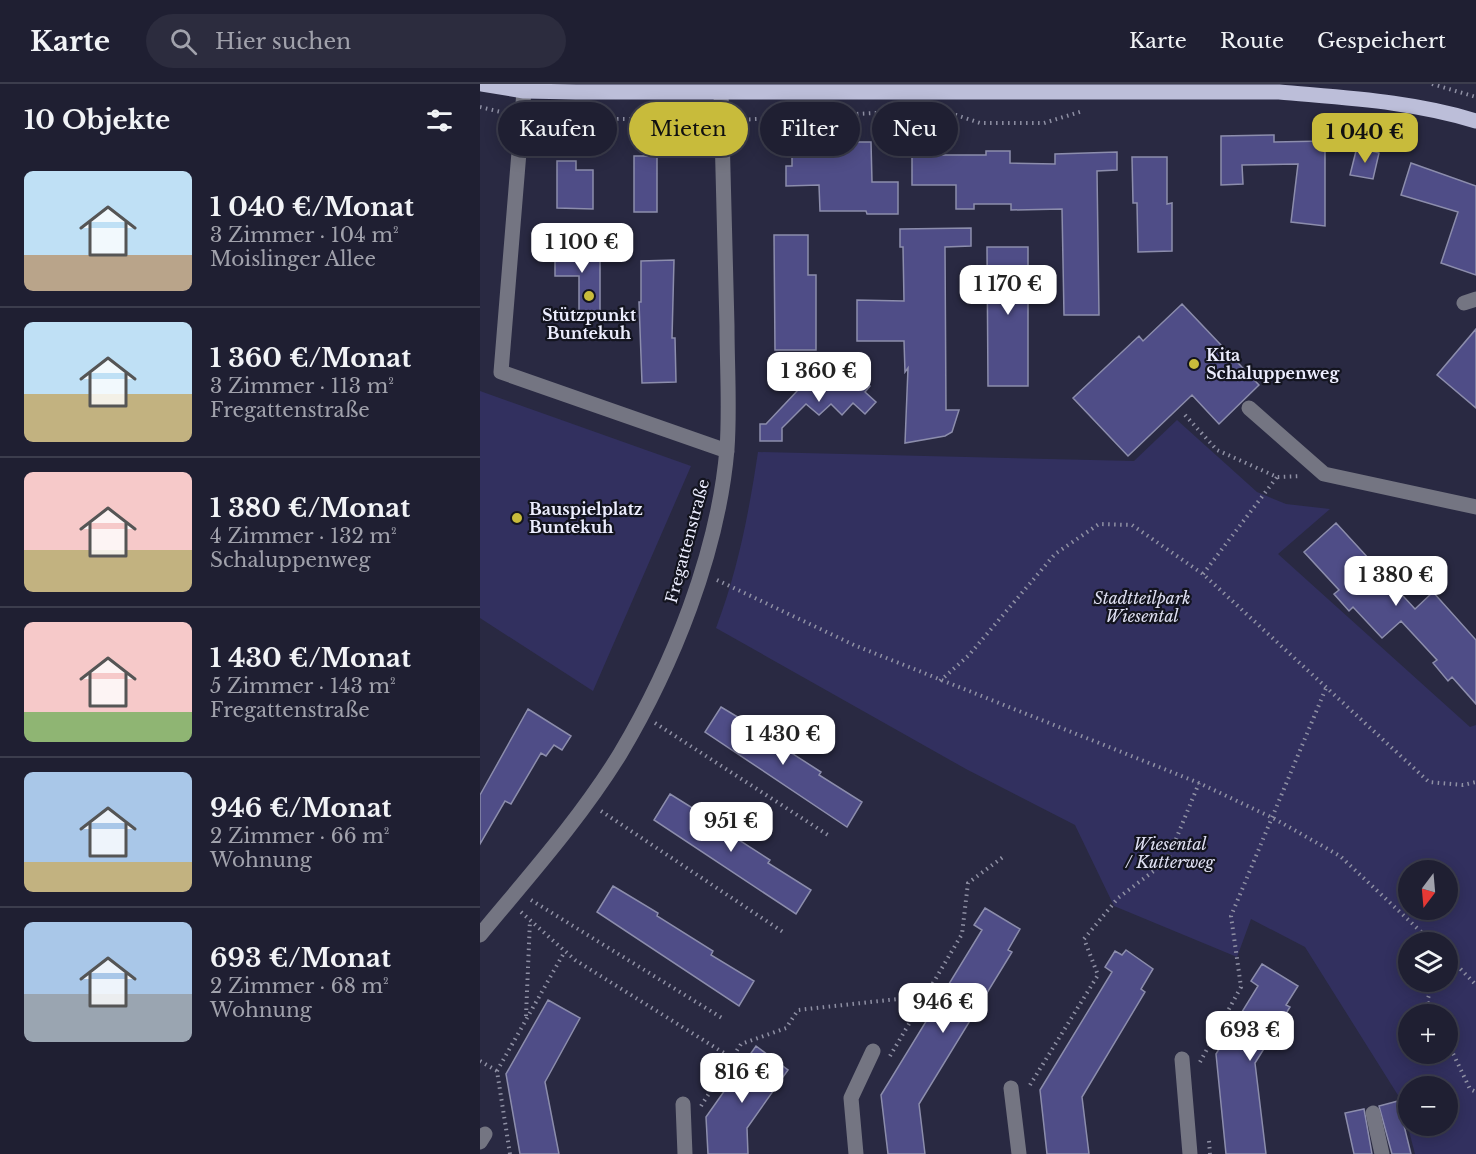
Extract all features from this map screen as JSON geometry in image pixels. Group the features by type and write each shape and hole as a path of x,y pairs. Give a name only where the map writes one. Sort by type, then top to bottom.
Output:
{"main road":[{"path":"482,84 524,91 721,93 1061,88 1288,93 1366,99 1445,111 1476,120"}],"street":[{"path":"524,91 524,102"},
{"name":"Fregattenstraße","path":"721,93 721,102"},
{"path":"520,156 501,372 727,451"},
{"name":"Fregattenstraße","path":"480,935 586,801 619,754 665,669 700,574 716,516 727,451 729,394 723,156"},
{"path":"1249,408 1324,474 1476,507"},
{"path":"856,1154 850,1098 873,1051"},
{"path":"1182,1059 1190,1154"},
{"path":"1011,1088 1019,1154"},
{"path":"683,1104 685,1154"},
{"path":"1373,1113 1382,1154"}],"path":[{"path":"1432,84 1476,97"},
{"path":"480,107 498,111"},
{"path":"958,115 980,123 1044,123 1092,108"},
{"path":"748,119 872,113"},
{"path":"1185,415 1217,450 1277,477 1324,474"},
{"path":"1203,574 1277,477"},
{"path":"940,681 969,655 1055,554 1099,524 1132,525 1203,574 1429,782 1463,785 1476,782"},
{"path":"700,574 732,586 854,645 1199,783 1273,818 1340,856 1421,932"},
{"path":"1201,1074 1200,1063 1242,987 1231,916 1326,688"},
{"path":"641,714 831,837"},
{"path":"1030,1092 1029,1082 1098,975 1084,939 1118,898 1167,861 1199,783"},
{"path":"586,801 783,932"},
{"path":"885,1065 962,934 968,883 1003,857"},
{"path":"512,896 531,920 575,960 732,1058"},
{"path":"512,896 722,1018"},
{"path":"526,1017 531,920"},
{"path":"510,1154 497,1071 565,951"},
{"path":"1458,966 1476,985"},
{"path":"698,1111 741,1044 786,1028 798,1010 926,996"},
{"path":"480,1061 497,1071"},
{"path":"1458,1064 1470,1089 1476,1092"},
{"path":"1208,1131 1210,1154"}],"green space":[{"path":"480,391 691,466 593,691 480,618"},
{"name":"Stadtteilpark Wiesental","path":"1177,420 1257,492 1286,504 1330,509 1278,554 1470,727 1476,725 1476,1154 1415,1154 1410,1136 1458,1136 1458,1076 1398,1076 1398,1095 1305,947 1251,919 1237,957 1114,906 1075,825 966,769 716,628 742,541 758,452 1134,461"}],"building":[{"path":"1274,135 1274,142 1325,141 1325,226 1291,222 1298,164 1242,165 1243,184 1221,185 1221,136"},
{"path":"860,142 871,142 872,182 898,182 898,214 820,211 819,185 786,186 786,166 792,166 792,156 860,156"},
{"path":"1357,147 1379,153 1373,179 1350,175"},
{"path":"986,151 1010,151 1010,163 1055,164 1055,154 1117,152 1117,170 1097,171 1099,315 1064,315 1062,209 1011,210 1011,204 974,204 974,209 956,209 956,185 912,185 912,156 986,155"},
{"path":"634,156 657,156 657,212 634,212"},
{"path":"1132,157 1167,157 1167,204 1172,203 1172,251 1138,252 1137,203 1133,203"},
{"path":"557,161 576,161 576,170 593,170 593,209 557,208"},
{"path":"1411,163 1476,186 1476,275 1441,263 1458,212 1401,195"},
{"path":"971,228 971,246 945,247 946,410 959,410 952,432 945,436 905,443 908,368 905,372 904,341 857,341 857,300 904,301 903,247 900,247 900,229"},
{"path":"774,235 808,235 808,275 816,275 816,350 775,350"},
{"name":"Stützpunkt Buntekuh","path":"555,245 600,245 600,316 579,316 579,276 555,276"},
{"path":"987,247 1028,247 1028,386 988,386"},
{"path":"674,260 672,338 675,338 676,382 642,383 639,302 641,302 641,261"},
{"path":"1182,304 1259,385 1219,424 1192,395 1128,456 1073,398 1139,336 1143,341"},
{"path":"1476,329 1476,408 1437,375"},
{"path":"816,371 816,393 834,375 846,386 857,374 870,386 865,392 876,402 865,414 853,403 842,415 831,404 819,415 806,404 782,428 782,441 760,441 760,424 766,424"},
{"path":"1336,523 1415,609 1433,592 1476,640 1476,704 1452,677 1448,681 1433,663 1437,660 1401,621 1382,638 1353,607 1349,611 1334,594 1339,590 1304,552"},
{"path":"721,707 766,734 765,736 821,772 819,775 862,802 847,827 705,732"},
{"path":"528,709 571,736 562,750 554,745 546,756 541,753 511,804 505,801 480,844 480,795"},
{"path":"670,794 715,822 714,824 770,860 768,863 811,890 796,914 654,820"},
{"path":"613,886 658,913 657,916 713,951 711,955 754,981 739,1006 597,912"},
{"path":"985,908 1020,929 1008,950 1012,952 919,1104 925,1154 888,1154 881,1095 982,930 974,925"},
{"path":"1126,950 1153,969 1141,989 1145,992 1082,1097 1089,1154 1047,1154 1040,1090 1112,972 1105,967 1115,951 1122,955"},
{"path":"1262,964 1298,986 1286,1005 1290,1007 1255,1063 1266,1154 1226,1154 1216,1054 1258,986 1251,981"},
{"path":"548,1000 580,1018 545,1082 559,1154 520,1154 506,1074"},
{"path":"756,1046 788,1070 747,1128 748,1154 708,1154 706,1117"},
{"path":"1398,1101 1398,1136 1407,1136 1411,1154 1392,1154 1379,1106"},
{"path":"1364,1109 1372,1154 1354,1154 1345,1113"}],"place":[{"name":"Stützpunkt Buntekuh","path":"589,296"},
{"name":"Kita Schaluppenweg","path":"1194,364"},
{"name":"Bauspielplatz Buntekuh","path":"517,518"}],"park label":[{"name":"Wiesental / Kutterweg","path":"1170,853"}]}
